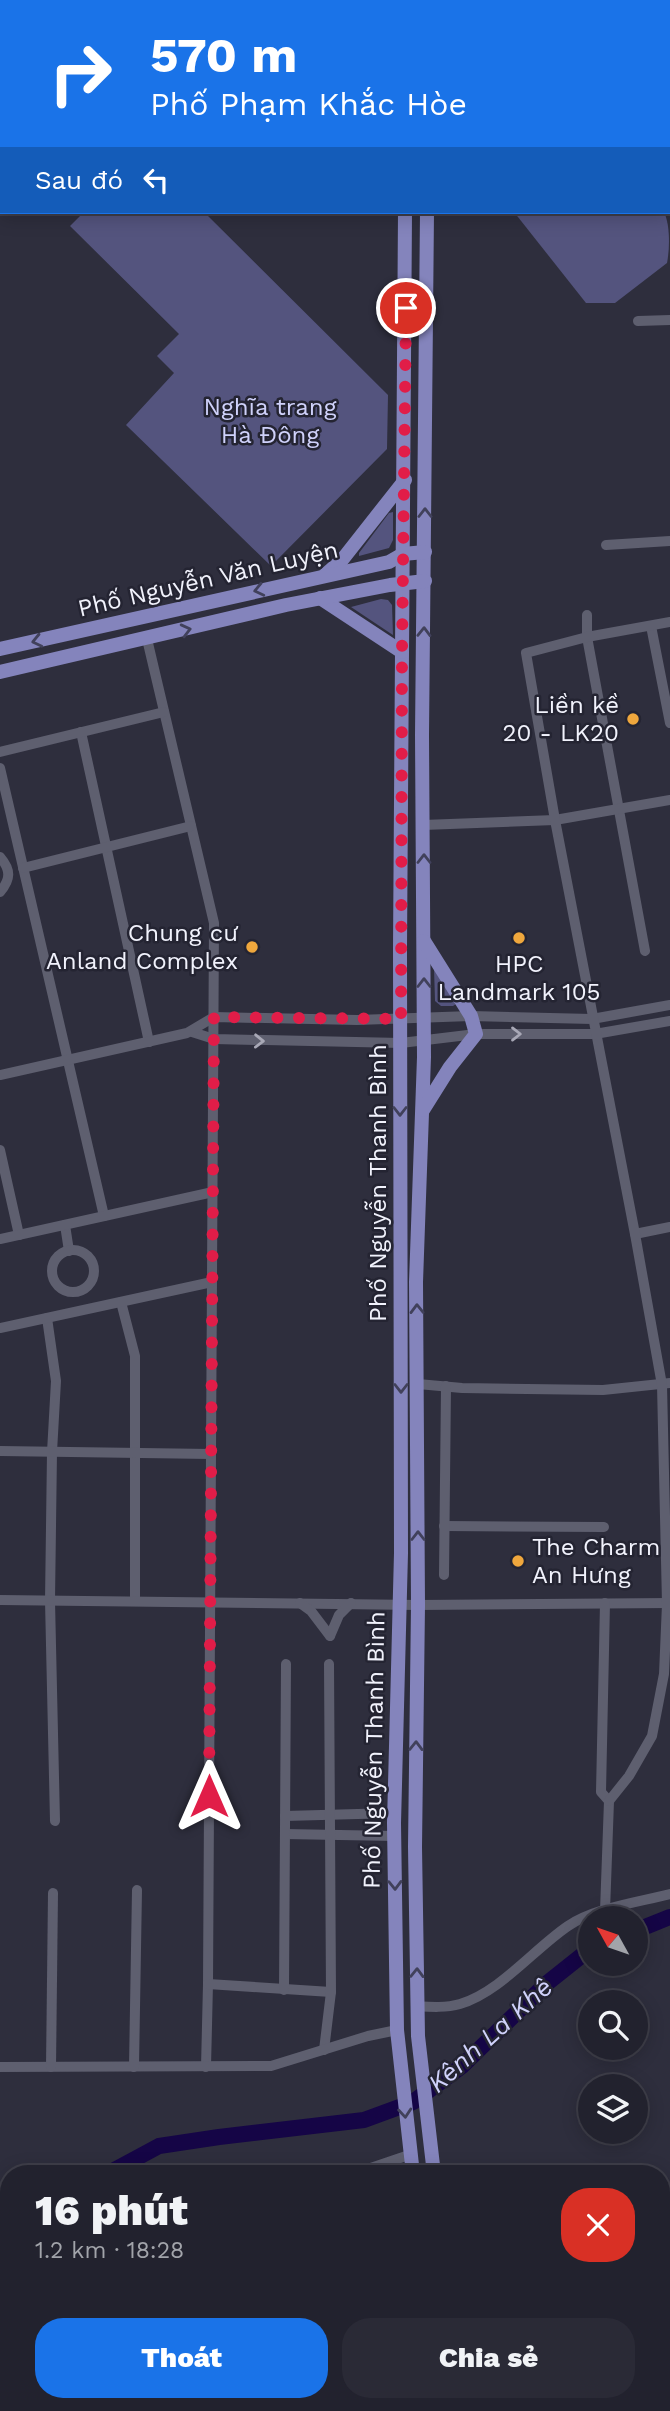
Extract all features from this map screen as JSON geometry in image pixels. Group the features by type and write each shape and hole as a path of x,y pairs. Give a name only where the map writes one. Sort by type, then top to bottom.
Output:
{"main road":[{"name":"Phố Nguyễn Thanh Bình","path":"405,214 401,1512 394,1836 397,2030 409,2155"},
{"name":"Phố Nguyễn Thanh Bình","path":"427,214 422,735 424,1040 416,1282 418,1605 415,1847 420,2066 433,2165"},
{"path":"325,575 342,560 405,480"},
{"name":"Phố Nguyễn Văn Luyện","path":"0,649 389,562 403,554 425,552"},
{"name":"Phố Nguyễn Văn Luyện","path":"0,672 320,598 425,581"},
{"path":"320,598 402,652"},
{"path":"422,1111 450,1067 476,1034 471,1016 424,939"},
{"path":"409,2155 411,2165"}],"street":[{"path":"638,321 670,320"},
{"path":"606,545 670,541"},
{"path":"587,615 587,637 645,951"},
{"path":"605,1906 609,1801 646,1749 654,1729 664,1667 668,1604 666,1384 592,1019 526,653 587,637 670,622"},
{"path":"651,626 670,723"},
{"path":"147,639 214,923 206,2067"},
{"path":"0,752 164,712"},
{"path":"81,732 149,1042"},
{"path":"0,768 104,1216"},
{"path":"424,825 555,820 670,800"},
{"path":"23,868 191,826"},
{"path":"0,857 9,869 8,883 0,892"},
{"path":"0,1076 192,1032 214,1017 401,1019 471,1016 592,1019 670,1005"},
{"path":"192,1032 214,1039 401,1043 476,1034 595,1034 670,1021"},
{"path":"0,1150 19,1235"},
{"path":"0,1239 212,1192"},
{"path":"65,1225 69,1251"},
{"path":"635,1234 670,1227"},
{"path":"74,1249 87,1254 94,1265 94,1278 86,1289 77,1291 60,1288 52,1277 53,1263 61,1253 74,1249"},
{"path":"0,1328 212,1282"},
{"path":"77,1291 84,1310"},
{"path":"121,1302 135,1356 135,1601"},
{"path":"47,1318 56,1381 51,1452 50,1601 55,1821"},
{"path":"418,1384 603,1390 666,1384"},
{"path":"444,1575 446,1386"},
{"path":"0,1451 211,1454"},
{"path":"444,1526 604,1527"},
{"path":"0,1600 418,1605 668,1604"},
{"path":"300,1603 311,1611 330,1636 340,1615 351,1603"},
{"path":"605,1603 601,1792 609,1801"},
{"path":"284,1990 286,1664"},
{"path":"324,2050 331,1992 329,1664"},
{"path":"285,1816 394,1813"},
{"path":"285,1834 394,1836"},
{"path":"134,2067 137,1889"},
{"path":"51,2067 53,1893"},
{"path":"624,1906 670,1894"},
{"path":"417,2006 438,2008 460,2004 479,1995 504,1979 568,1925 578,1920"},
{"path":"208,1984 331,1992"},
{"path":"0,2067 271,2066 397,2030"},
{"path":"388,2165 409,2155"}],"green space":[{"name":"Nghĩa trang Hà Đông","path":"82,214 206,214 388,395 387,449 271,566 126,425 174,373 157,356 179,334 70,226"},
{"path":"516,214 665,214 669,236 667,263 615,303 586,303"},
{"path":"393,512 393,540 389,548 359,556 389,513"},
{"path":"381,599 388,600 392,605 393,635 351,607"},
{"path":"434,968 456,1004 453,1006 441,1006 435,1001"}],"waterway":[{"name":"Kênh La Khê","path":"648,1926 670,1917"},
{"name":"Kênh La Khê","path":"124,2165 159,2146 364,2120 413,2102 462,2066 546,1984 578,1959"}],"place":[{"name":"Liền kề 20 - LK20","path":"633,719"},
{"name":"HPC Landmark 105","path":"519,938"},
{"name":"Chung cư Anland Complex","path":"252,947"},
{"name":"The Charm An Hưng","path":"518,1561"}],"route":[{"path":"209,1796 214,1017 401,1019 406,308"}]}
